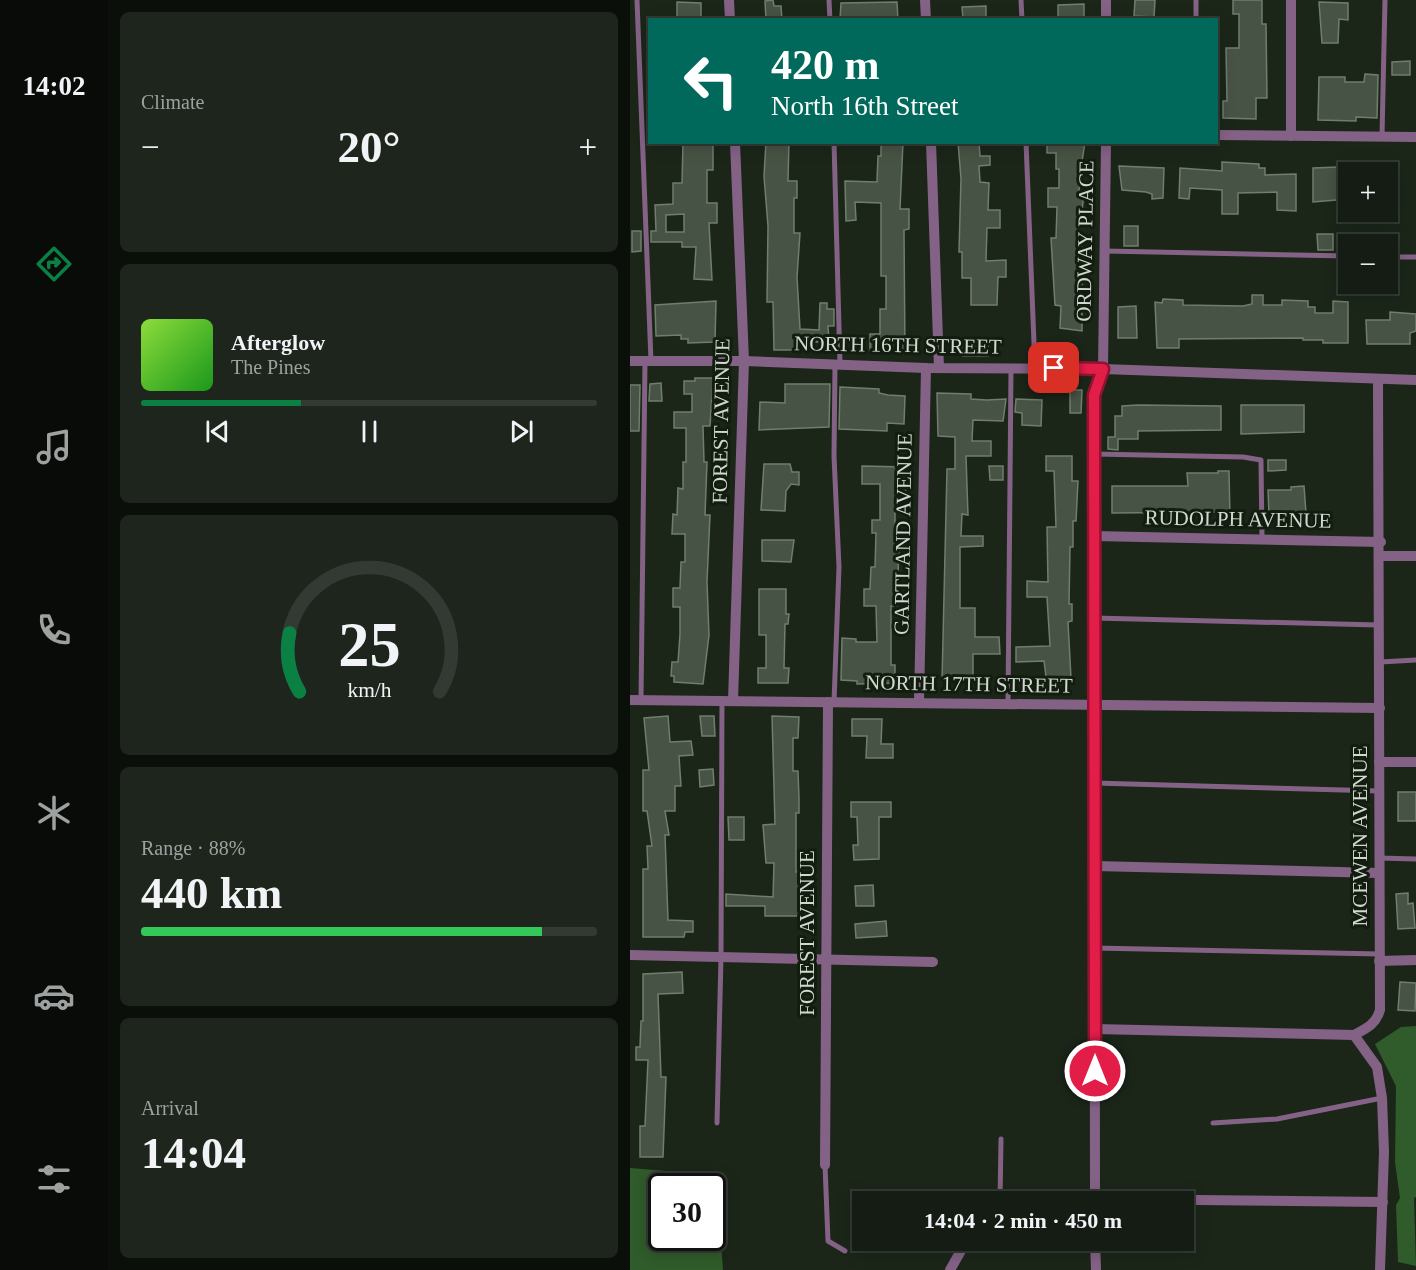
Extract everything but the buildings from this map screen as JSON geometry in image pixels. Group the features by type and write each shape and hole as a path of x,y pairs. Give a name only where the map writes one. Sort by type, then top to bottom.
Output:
{"street":[{"path":"729,0 730,18"},
{"path":"925,0 926,18"},
{"path":"1106,0 1106,18"},
{"path":"1292,0 1292,136"},
{"path":"1218,135 1416,137"},
{"name":"FOREST AVENUE","path":"728,700 744,361 735,144"},
{"path":"931,144 939,368"},
{"name":"ORDWAY PLACE","path":"1095,1191 1094,395 1103,369 1106,144"},
{"name":"NORTH 16TH STREET","path":"630,361 744,361 926,368 1103,369 1416,380"},
{"name":"GARTLAND AVENUE","path":"920,702 926,368"},
{"name":"MCEWEN AVENUE","path":"1354,1035 1378,1019 1380,1010 1378,958 1380,542 1378,380"},
{"name":"RUDOLPH AVENUE","path":"1094,536 1380,542"},
{"path":"1380,556 1416,556"},
{"name":"NORTH 17TH STREET","path":"636,700 1380,708"},
{"name":"FOREST AVENUE","path":"825,1165 831,702"},
{"path":"1379,762 1416,762"},
{"path":"1094,866 1379,873"},
{"path":"630,955 933,962"},
{"path":"1378,958 1416,960"},
{"path":"1095,1029 1354,1035 1377,1067 1382,1098 1384,1152 1380,1270"},
{"path":"1194,1201 1383,1202"},
{"path":"950,1270 961,1251"},
{"path":"1095,1251 1096,1270"}],"lane":[{"path":"636,700 648,361 637,0"},
{"path":"829,0 830,18"},
{"path":"1021,0 1022,18"},
{"path":"1196,0 1196,18"},
{"path":"1382,137 1385,0"},
{"path":"831,702 839,567 834,456 838,364 834,144"},
{"path":"1026,144 1035,368"},
{"path":"1105,252 1338,256"},
{"path":"1398,257 1416,257"},
{"path":"1008,704 1011,368"},
{"path":"1094,454 1243,457 1261,460 1262,539"},
{"path":"1094,618 1380,625"},
{"path":"1380,662 1416,660"},
{"path":"717,1123 728,700"},
{"path":"1094,783 1379,791"},
{"path":"1379,858 1416,859"},
{"path":"1095,948 1378,958"},
{"path":"1213,1124 1277,1119 1382,1098"},
{"path":"1000,1191 1001,1139"},
{"path":"825,1165 828,1241 833,1247 845,1251"}],"green space":[{"path":"1416,1026 1416,1197 1414,1198 1416,1266 1398,1262 1396,1205 1400,1198 1395,1162 1396,1086 1375,1044 1401,1027"},
{"path":"630,1168 691,1173 648,1173 648,1251 722,1251 723,1270 630,1270"}],"route":[{"path":"1054,368 1103,369 1094,395 1095,1071"}]}
